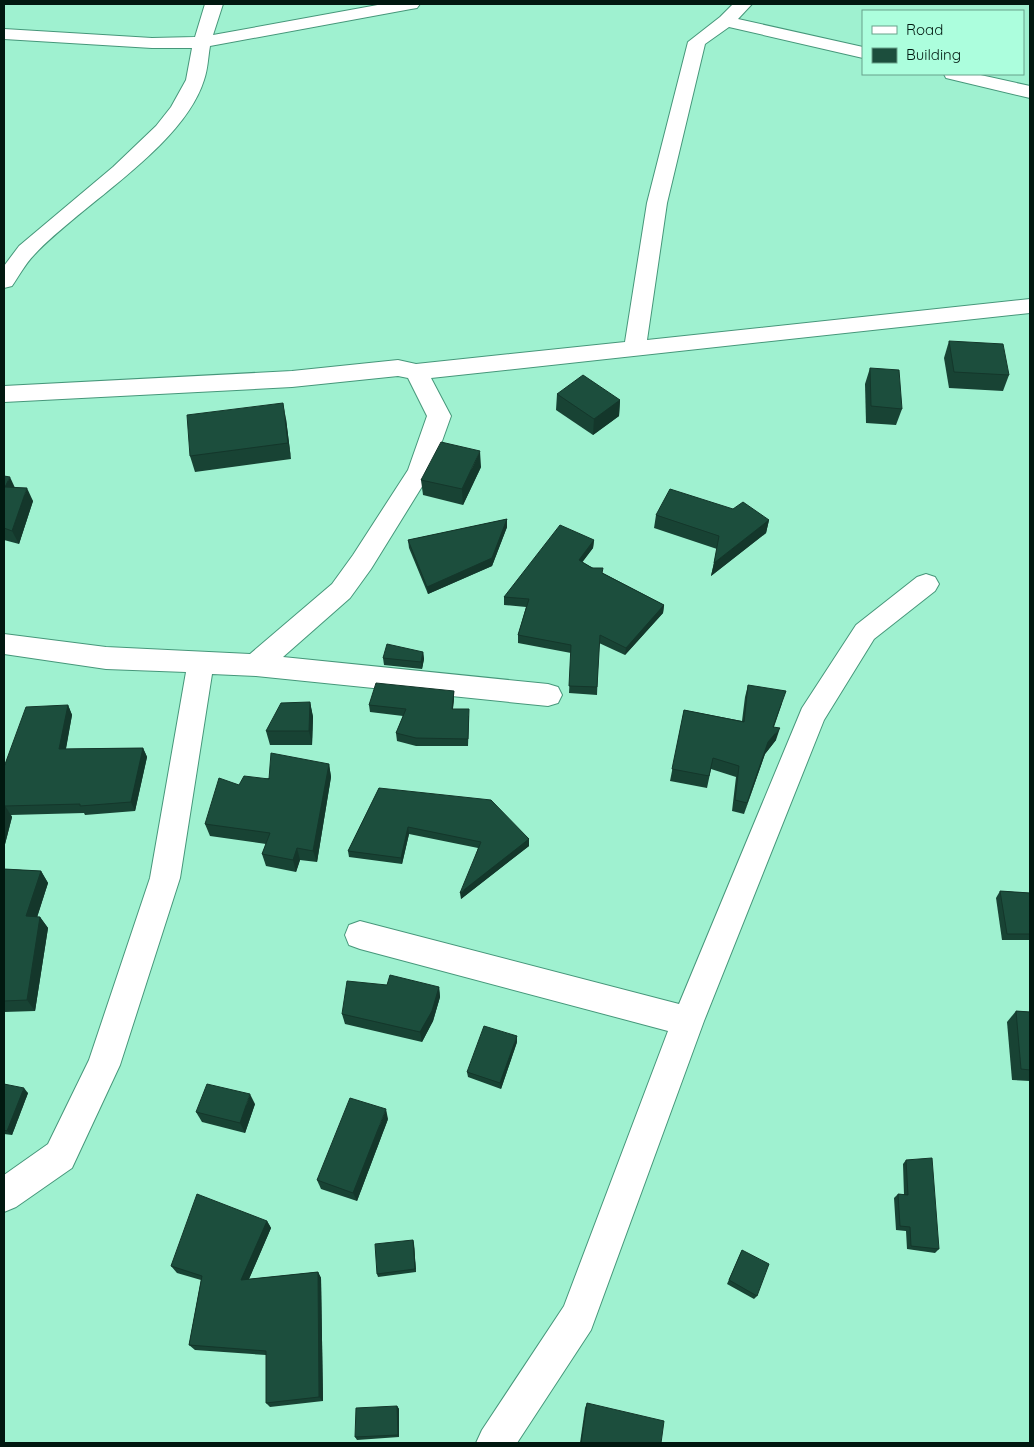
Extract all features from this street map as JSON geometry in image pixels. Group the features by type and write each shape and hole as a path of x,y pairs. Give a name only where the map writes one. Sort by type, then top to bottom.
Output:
{"street":[{"path":"4,281 26,251 120,171 163,130 180,109 196,80 202,42 214,4"},
{"path":"4,34 152,43 202,42 411,4"},
{"path":"635,347 657,203 696,42 726,20 743,4"},
{"path":"726,20 862,53"},
{"path":"957,75 1030,92"},
{"path":"4,394 292,379 398,368 416,372 1030,306"},
{"path":"256,665 341,591 362,562 419,472 439,416 416,372"},
{"path":"495,1443 578,1317 688,1021 812,716 865,632 926,584"},
{"path":"4,644 106,658 256,665 548,695"},
{"path":"4,1195 60,1156 104,1064 165,878 201,662"},
{"path":"360,935 688,1021"}],"building":[{"path":"949,341 1003,344 1009,375 954,372"},
{"path":"870,368 899,370 902,409 871,406"},
{"path":"583,375 620,400 594,419 557,394"},
{"path":"283,403 288,443 190,456 187,415"},
{"path":"441,442 480,451 462,489 421,480"},
{"path":"4,476 10,477 5,487 27,488 12,531 4,528"},
{"path":"670,489 733,509 743,502 769,520 714,563 719,536 656,515"},
{"path":"507,519 492,558 427,587 408,540"},
{"path":"560,525 594,540 579,560 592,568 603,568 602,573 664,605 626,648 600,635 597,687 569,686 571,645 518,635 529,599 504,597"},
{"path":"387,644 423,652 421,662 383,658"},
{"path":"376,683 454,691 452,709 469,709 468,739 416,738 396,733 406,709 369,705"},
{"path":"748,685 786,691 773,727 780,728 768,742 747,803 735,800 739,766 713,758 709,776 672,769 684,710 744,722"},
{"path":"310,702 309,731 266,731 281,703"},
{"path":"68,705 59,749 143,748 131,802 80,806 80,804 5,806 4,767 26,707"},
{"path":"271,753 329,764 313,851 297,848 293,860 262,854 270,833 205,824 219,778 239,785 244,776 269,779"},
{"path":"379,788 491,800 529,839 460,893 481,842 408,827 401,858 348,851"},
{"path":"4,869 41,871 26,916 40,917 27,1000 4,1001"},
{"path":"1000,891 1030,893 1030,934 1007,934"},
{"path":"390,975 439,987 432,1011 420,1032 342,1014 347,981 387,985"},
{"path":"1016,1011 1030,1012 1030,1070 1021,1069"},
{"path":"484,1026 517,1036 500,1083 467,1072"},
{"path":"4,1084 24,1088 7,1131 4,1130"},
{"path":"207,1084 250,1094 240,1123 196,1112"},
{"path":"350,1098 386,1109 353,1193 317,1180"},
{"path":"932,1158 939,1249 911,1246 910,1227 900,1226 898,1194 908,1195 906,1160"},
{"path":"197,1194 267,1221 241,1280 318,1272 319,1397 266,1403 266,1351 189,1345 202,1276 171,1266"},
{"path":"413,1240 415,1269 377,1274 375,1244"},
{"path":"742,1250 769,1264 757,1296 729,1280"},
{"path":"587,1403 664,1421 661,1443 581,1443"},
{"path":"397,1406 398,1435 355,1437 356,1408"}]}
